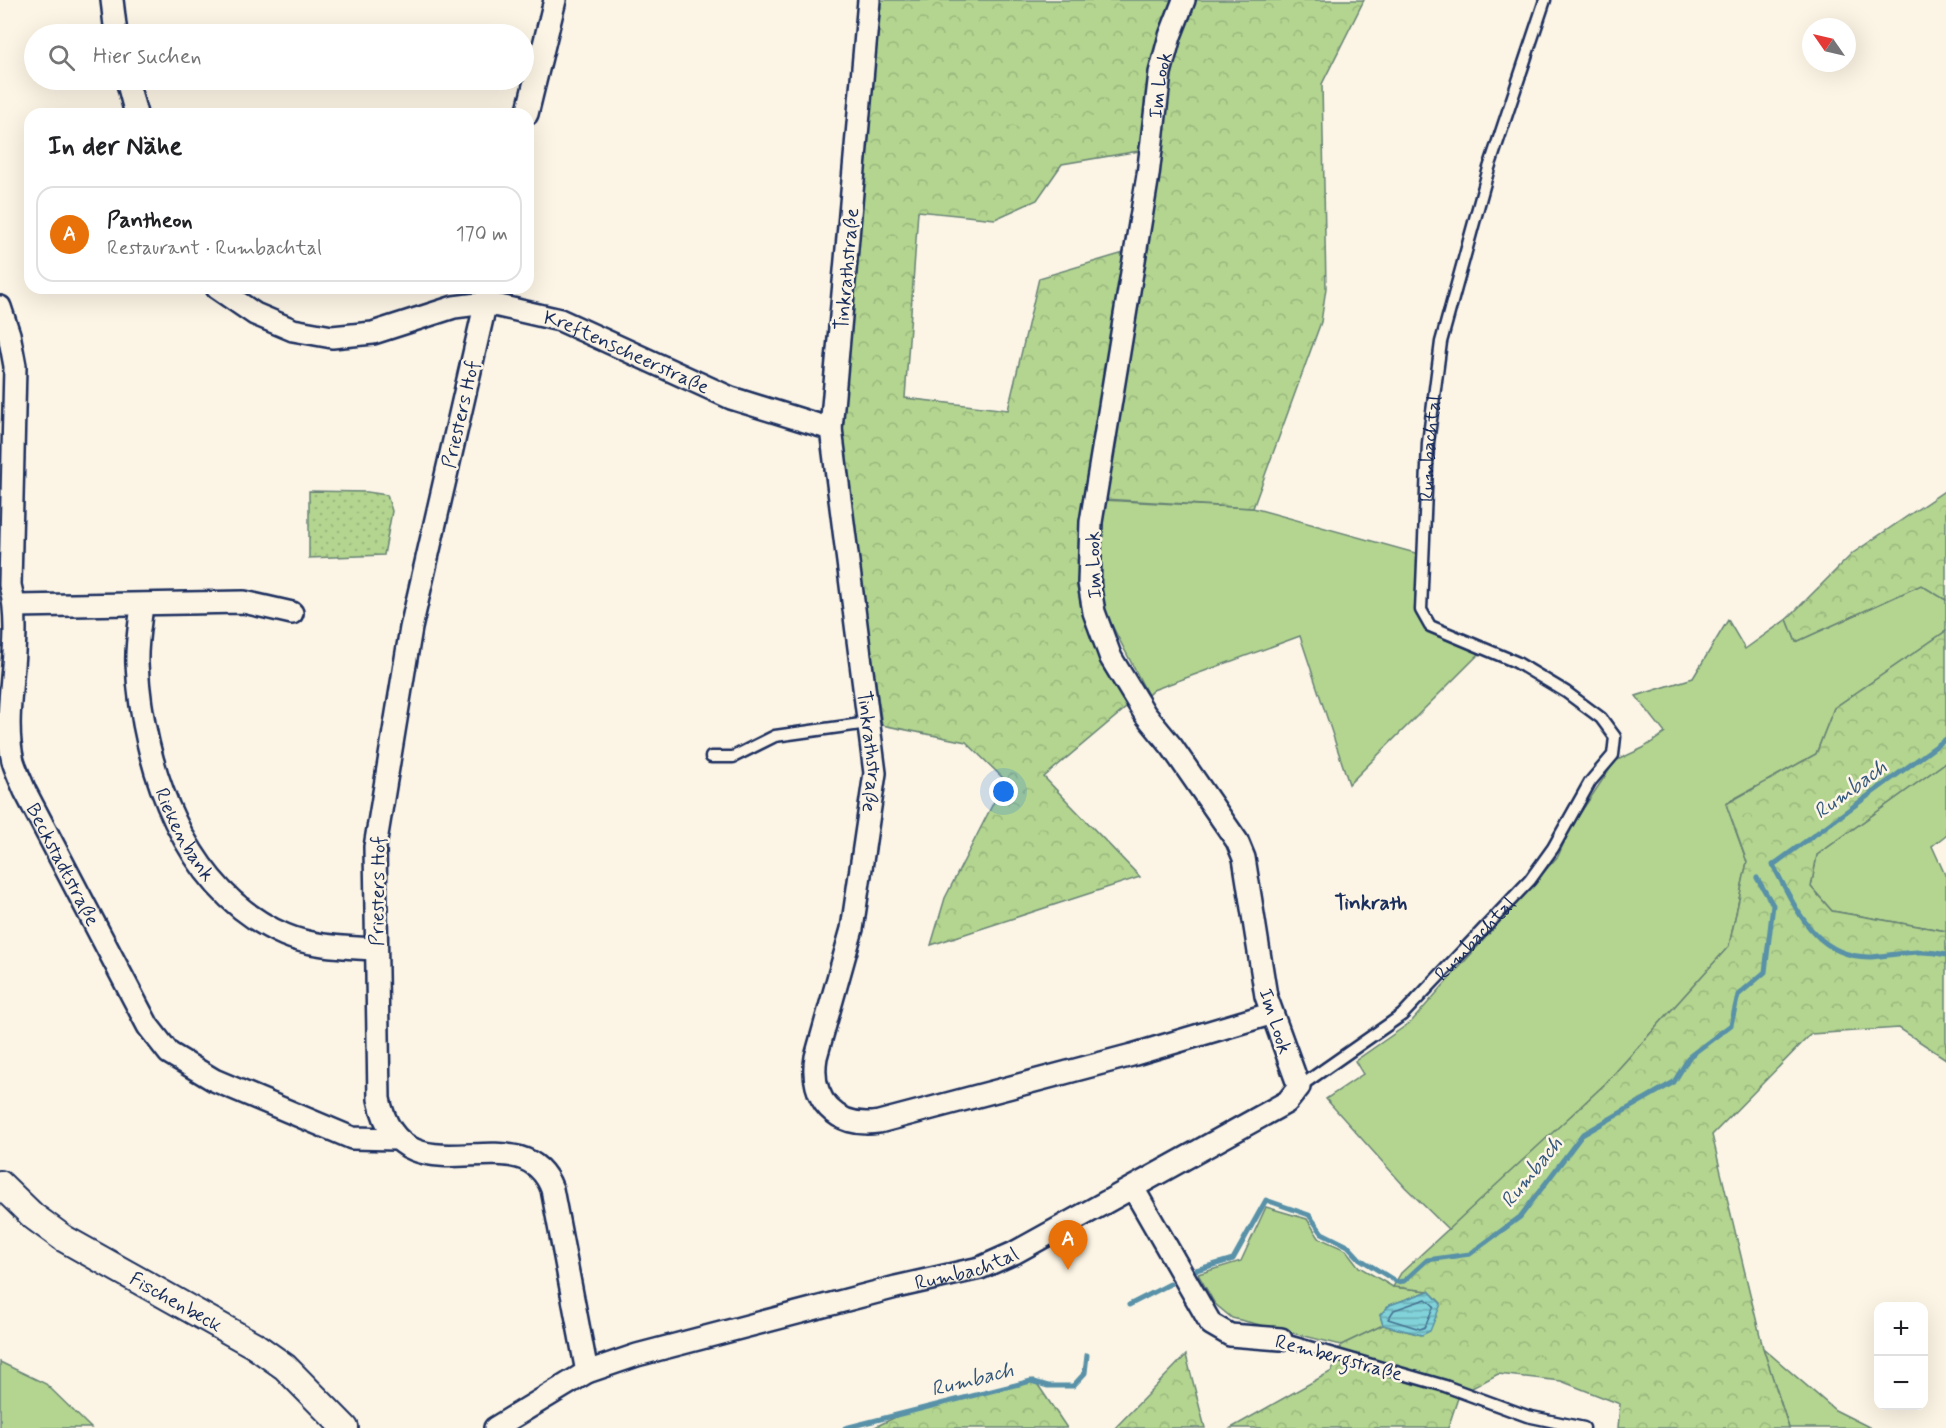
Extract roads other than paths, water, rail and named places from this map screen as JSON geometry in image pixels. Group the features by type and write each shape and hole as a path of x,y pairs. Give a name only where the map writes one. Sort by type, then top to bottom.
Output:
{"street":[{"path":"112,0 115,24"},
{"path":"534,86 555,0"},
{"name":"Tinkrathstraße","path":"869,0 831,429 875,773 852,929 815,1065 819,1095 831,1110 849,1120 879,1122 1132,1055 1270,1014"},
{"name":"Im Look","path":"1184,0 1170,36 1157,93 1148,175 1091,522 1089,583 1101,635 1128,688 1238,841 1244,858 1270,1014 1299,1087"},
{"path":"130,90 134,108"},
{"path":"528,108 533,90"},
{"name":"Kreftenscheerstraße","path":"225,294 255,314 292,330 332,337 373,333 488,295 560,320 731,398 831,429"},
{"name":"Priesters Hof","path":"396,1139 382,1117 379,1099 375,847 397,702 411,628 488,295"},
{"name":"Beckstadtstraße","path":"0,307 9,334 15,366 10,585 16,606 10,730 13,760 25,791 148,1026 169,1053 214,1080 352,1138 396,1139"},
{"path":"16,606 244,602 292,613"},
{"name":"Riekenbank","path":"142,605 136,663 146,734 171,813 189,849 211,880 260,922 286,936 313,944 375,950"},
{"name":"Rumbachtal","path":"495,1428 587,1372 660,1349 896,1287 980,1268 1014,1253 1287,1102 1299,1087"},
{"path":"396,1139 407,1148 428,1154 519,1156 542,1168 552,1189 587,1372"},
{"name":"Fischenbeck","path":"0,1184 33,1216 63,1238 254,1345 285,1367 345,1428"},
{"name":"Rembergstraße","path":"1133,1188 1211,1324 1230,1335 1281,1339"}],"lane":[{"name":"Rumbachtal","path":"1299,1087 1402,1015 1530,880 1553,849 1590,782 1613,755 1615,737 1601,718 1566,692 1516,662 1430,626 1421,610 1428,443 1441,342 1489,168 1545,0"},
{"path":"711,757 733,757 775,736 868,723"},
{"name":"Rembergstraße","path":"1281,1339 1445,1386 1527,1416 1584,1428"}],"water":[{"path":"1429,1291 1441,1304 1430,1331 1422,1335 1383,1325 1380,1315 1390,1305"}],"waterway":[{"name":"Rumbach","path":"1946,739 1773,865 1799,914 1822,940 1836,950 1852,955 1872,957 1918,952 1946,955"},
{"name":"Rumbach","path":"1196,1270 1233,1259 1266,1200 1309,1215 1322,1233 1348,1246 1360,1259 1397,1282 1404,1281 1427,1260 1470,1254 1520,1217 1582,1135 1674,1082 1690,1056 1731,1025 1738,995 1765,972 1773,905 1757,878"},
{"name":"Rumbach","path":"1129,1305 1170,1284"},
{"name":"Rumbach","path":"845,1428 1031,1381 1048,1386 1073,1386 1085,1373 1087,1355"}],"place":[{"name":"Pantheon","path":"1068,1270"}],"district":[{"name":"Tinkrath","path":"1371,902"}]}
